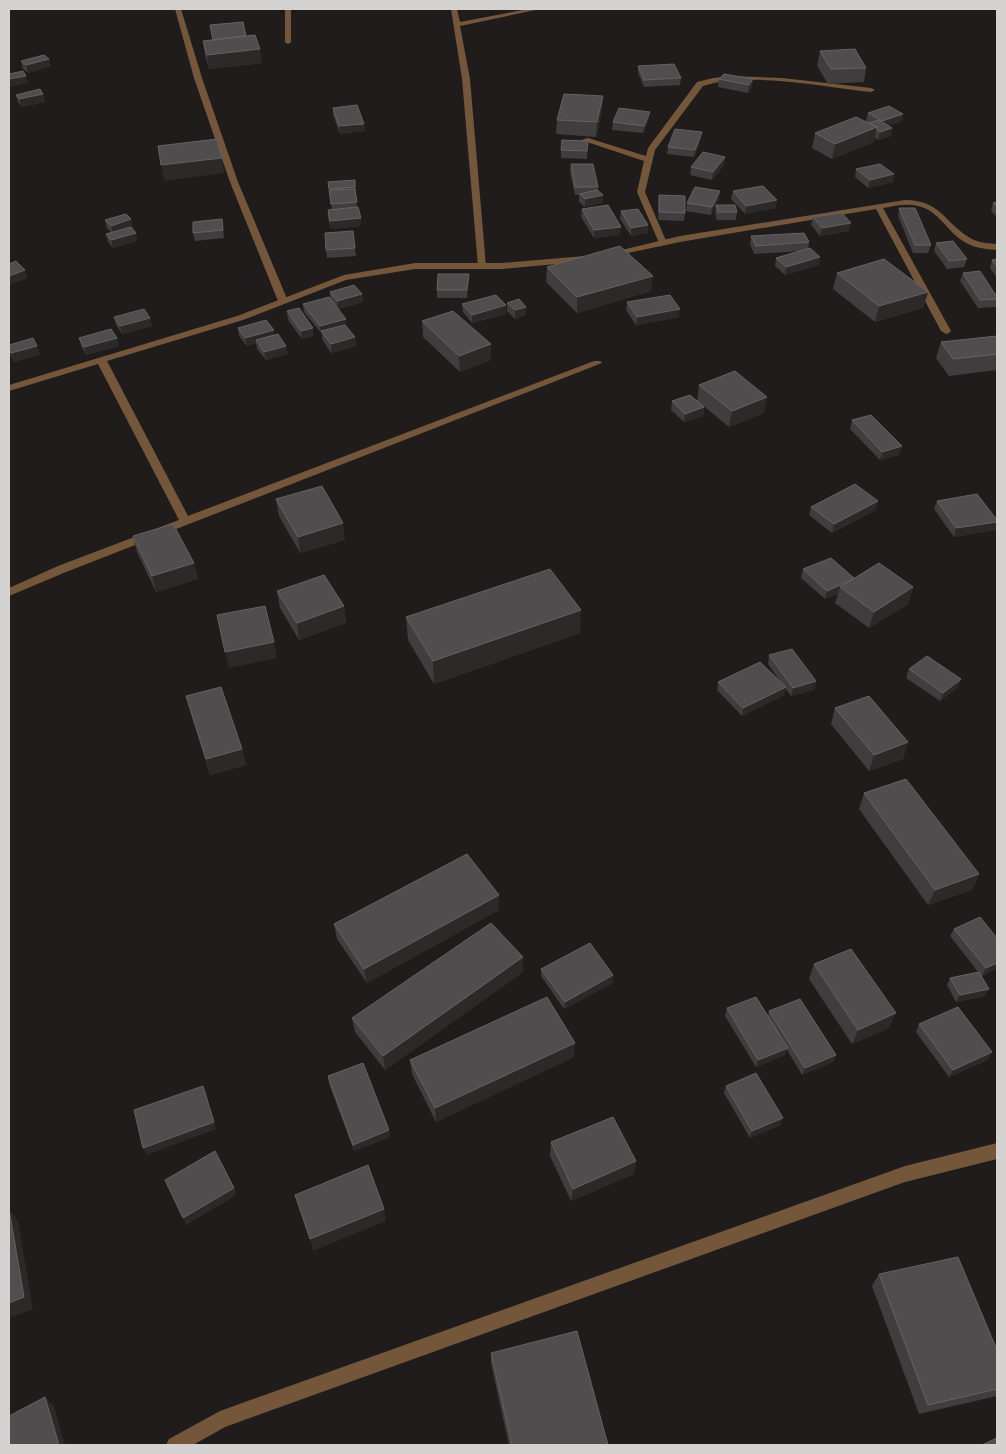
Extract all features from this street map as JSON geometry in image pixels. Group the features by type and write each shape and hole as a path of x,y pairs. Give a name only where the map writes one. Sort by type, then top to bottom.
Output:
{"street":[{"path":"178,9 198,78 234,182 283,301"},
{"path":"288,9 288,42"},
{"path":"454,9 466,79 482,266"},
{"path":"457,25 537,9"},
{"path":"663,243 641,192 648,160 651,150 700,84 708,79 757,79 871,90"},
{"path":"585,140 648,160"},
{"path":"9,388 240,318 344,278 415,266 482,266 586,259 663,243 905,202 919,203 932,208 960,237 975,244 997,247"},
{"path":"878,206 946,330"},
{"path":"101,360 186,522"},
{"path":"9,592 597,363"},
{"path":"175,1445 220,1420 905,1174 997,1152"}],"building":[{"path":"243,22 246,36 213,40 210,25"},
{"path":"255,35 260,49 207,55 203,41"},
{"path":"855,49 866,68 831,69 820,51"},
{"path":"44,55 49,59 26,65 21,61"},
{"path":"674,64 681,78 644,80 638,66"},
{"path":"23,71 26,76 9,79 9,74"},
{"path":"724,74 753,79 749,85 719,79"},
{"path":"40,89 43,94 19,99 16,95"},
{"path":"564,94 603,96 597,122 557,120"},
{"path":"357,105 364,124 339,126 333,108"},
{"path":"889,106 903,114 882,121 868,113"},
{"path":"619,108 650,112 644,126 613,122"},
{"path":"856,117 877,127 835,144 815,133"},
{"path":"879,120 892,128 880,132 877,130 877,127 869,123"},
{"path":"675,129 702,132 695,150 668,147"},
{"path":"217,139 222,158 161,165 158,146"},
{"path":"562,140 588,141 587,151 561,150"},
{"path":"703,152 725,157 713,172 691,167"},
{"path":"571,164 593,164 598,187 575,187"},
{"path":"880,164 894,174 870,180 856,169"},
{"path":"355,180 355,187 329,189 328,182"},
{"path":"763,186 777,200 746,206 733,191"},
{"path":"695,187 720,191 712,207 687,203"},
{"path":"355,189 357,202 331,204 329,190"},
{"path":"597,190 603,195 585,199 580,194"},
{"path":"659,195 685,196 685,213 659,212"},
{"path":"608,205 621,227 594,230 582,209"},
{"path":"716,205 735,205 737,212 718,212"},
{"path":"358,207 361,218 330,221 328,210"},
{"path":"899,208 915,208 931,245 915,245"},
{"path":"638,209 648,225 631,228 621,211"},
{"path":"842,213 851,223 822,228 813,217"},
{"path":"126,214 131,219 111,226 105,220"},
{"path":"222,219 223,230 193,233 193,222"},
{"path":"131,227 136,233 111,240 106,234"},
{"path":"353,231 355,248 326,250 325,233"},
{"path":"804,233 809,242 756,246 751,236"},
{"path":"953,241 967,259 949,261 936,243"},
{"path":"620,246 653,276 577,297 547,267"},
{"path":"810,248 820,257 786,267 776,258"},
{"path":"884,259 928,292 879,306 837,273"},
{"path":"997,259 997,267 992,260"},
{"path":"16,261 25,270 9,276 9,264"},
{"path":"980,271 997,299 980,300 963,273"},
{"path":"438,274 469,274 467,290 437,290"},
{"path":"354,285 362,294 337,301 330,292"},
{"path":"496,295 506,305 472,315 462,304"},
{"path":"670,295 680,309 637,317 627,302"},
{"path":"329,297 346,319 320,326 303,304"},
{"path":"519,299 526,307 515,310 507,303"},
{"path":"299,308 313,328 301,331 287,311"},
{"path":"144,309 150,318 120,326 114,317"},
{"path":"453,311 491,344 459,356 422,321"},
{"path":"266,320 274,330 245,338 238,328"},
{"path":"345,325 355,337 331,344 321,331"},
{"path":"111,329 117,338 84,347 79,338"},
{"path":"278,334 286,346 264,352 256,340"},
{"path":"997,336 997,354 953,359 941,342"},
{"path":"33,338 37,346 11,353 9,345"},
{"path":"735,371 767,397 732,411 699,385"},
{"path":"690,395 704,407 685,414 672,401"},
{"path":"871,415 902,446 882,452 852,420"},
{"path":"855,484 878,501 834,524 811,507"},
{"path":"322,486 343,523 298,537 276,499"},
{"path":"977,494 997,522 956,528 937,501"},
{"path":"173,524 194,563 152,576 133,536"},
{"path":"831,558 854,578 827,591 803,569"},
{"path":"879,563 913,587 874,612 840,587"},
{"path":"550,569 581,610 433,661 406,617"},
{"path":"324,575 344,606 297,623 277,591"},
{"path":"265,606 274,642 225,652 217,615"},
{"path":"792,649 816,681 793,688 769,655"},
{"path":"927,656 961,679 943,693 909,669"},
{"path":"760,662 786,687 743,708 718,682"},
{"path":"221,687 242,749 206,759 186,696"},
{"path":"869,696 908,742 874,755 835,708"},
{"path":"906,779 979,874 935,890 864,793"},
{"path":"467,854 499,895 364,969 334,924"},
{"path":"980,917 997,938 997,963 986,968 954,929"},
{"path":"491,923 523,957 383,1056 352,1018"},
{"path":"590,943 613,975 565,1002 541,969"},
{"path":"851,949 896,1013 858,1030 814,964"},
{"path":"979,972 989,989 960,995 950,978"},
{"path":"547,997 575,1043 435,1108 410,1060"},
{"path":"756,997 788,1048 758,1060 727,1008"},
{"path":"800,999 836,1055 805,1068 769,1011"},
{"path":"958,1007 992,1052 953,1070 919,1024"},
{"path":"363,1063 389,1130 353,1145 328,1076"},
{"path":"756,1073 783,1118 752,1131 726,1086"},
{"path":"203,1086 214,1122 143,1148 134,1110"},
{"path":"613,1117 636,1161 573,1189 551,1142"},
{"path":"215,1151 234,1188 183,1218 165,1180"},
{"path":"368,1165 384,1209 310,1239 295,1195"},
{"path":"9,1209 24,1297 9,1303"},
{"path":"958,1257 997,1350 997,1389 928,1405 879,1274"},
{"path":"577,1331 608,1445 512,1445 491,1353"},
{"path":"45,1397 59,1445 9,1445 9,1416"},
{"path":"997,1438 997,1445 982,1445"}]}
